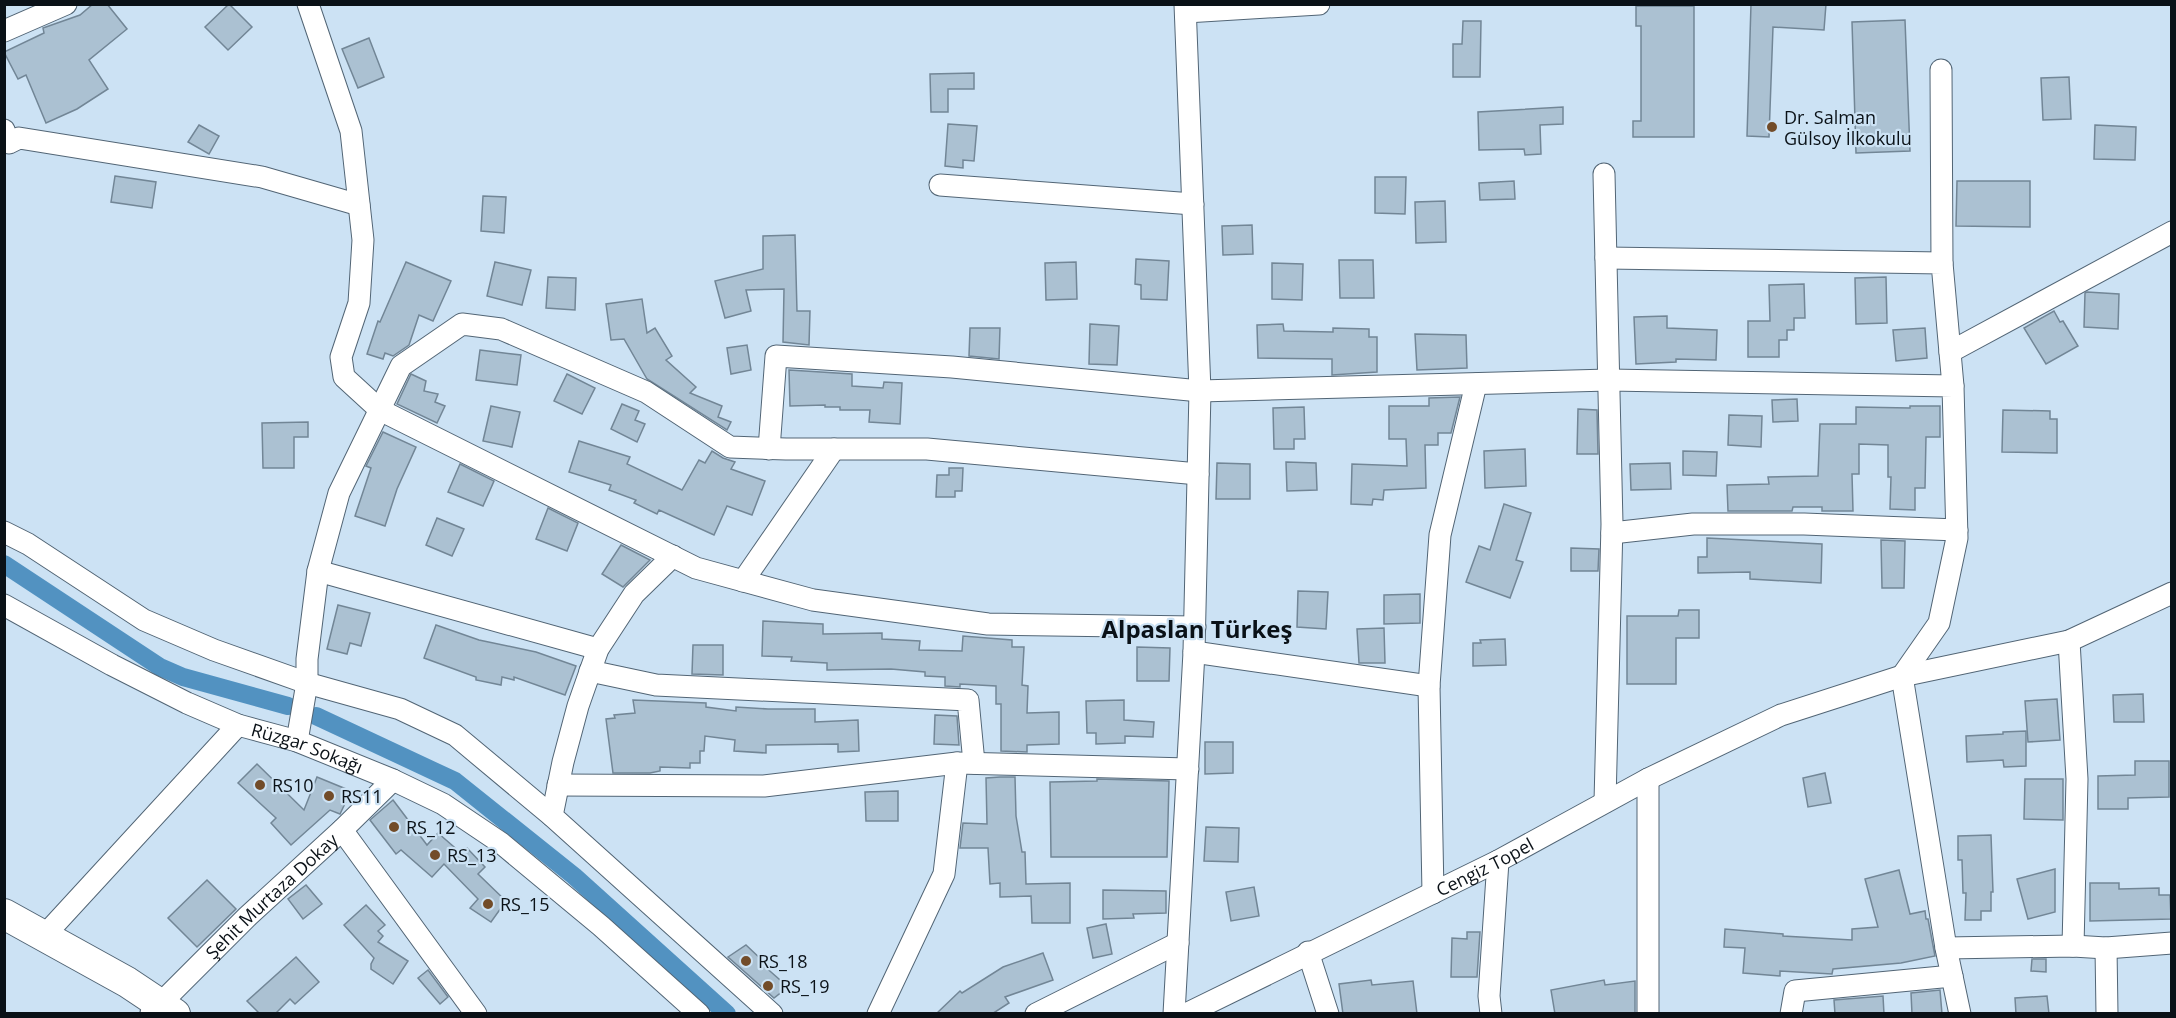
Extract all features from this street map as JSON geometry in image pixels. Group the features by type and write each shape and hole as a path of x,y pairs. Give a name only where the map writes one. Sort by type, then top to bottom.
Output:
{"street":[{"path":"4,31 66,4"},
{"path":"1174,1014 1194,652 1200,391 1185,8 1319,4"},
{"path":"307,5 351,131 363,240 359,303 341,357 344,377 380,410 696,568 813,600 988,624 1195,627"},
{"path":"1941,70 1941,263 1953,386 1957,538 1939,623 1902,676 1946,948 1960,1014"},
{"path":"4,130 9,143 19,138 262,177 359,205"},
{"path":"1604,174 1612,532 1605,802"},
{"path":"940,185 1193,204"},
{"path":"1950,352 2172,232"},
{"path":"1606,258 1941,263"},
{"path":"297,741 307,683 307,659 318,571 339,493 401,366 462,324 501,329 645,392 730,447 927,449 1198,474"},
{"path":"769,449 776,356 952,367 1200,391 1609,380 1953,386"},
{"path":"1433,892 1429,686 1440,535 1476,384"},
{"path":"743,581 834,449"},
{"path":"1612,532 1693,524 1804,524 1957,530"},
{"path":"4,532 28,544 144,620 214,650 307,683 400,709 454,735 552,816 772,1014"},
{"path":"552,816 578,706 598,649 634,594 673,556"},
{"path":"318,571 598,649"},
{"name":"Cengiz Topel","path":"1186,1014 1308,952 1498,861 1648,779 1780,715 1902,676 2070,641 2172,593"},
{"name":"Rüzgar Sokağı","path":"4,605 151,686 238,725 297,741 393,780 443,804 501,843 601,926 699,1014"},
{"path":"2070,641 2077,779 2073,946"},
{"path":"1194,652 1429,686"},
{"path":"590,671 656,685 968,700 965,763 944,874 878,1014"},
{"path":"44,936 238,725"},
{"path":"558,785 764,786 965,763 1188,769"},
{"path":"1648,779 1648,1014"},
{"name":"Şehit Murtaza Dokay","path":"162,1010 248,916 393,780"},
{"path":"342,830 476,1014"},
{"path":"1491,1014 1489,996 1498,861"},
{"path":"4,914 44,936 162,1010"},
{"path":"1036,1014 1178,943"},
{"path":"1946,948 2073,946 2106,948 2172,943"},
{"path":"2106,948 2107,1014"},
{"path":"1308,952 1328,1014"},
{"path":"1791,1014 1795,991 1952,976"}],"building":[{"path":"93,4 107,4 127,29 89,60 108,89 77,109 46,123 26,75 18,79 4,52 44,33 43,28 80,15"},
{"path":"229,4 252,27 228,50 205,27"},
{"path":"1751,4 1826,4 1824,30 1773,27 1769,137 1747,136"},
{"path":"1636,6 1694,6 1694,137 1633,137 1633,121 1641,121 1641,26 1636,26"},
{"path":"1905,20 1910,151 1856,153 1852,22"},
{"path":"1463,21 1481,21 1480,77 1453,77 1453,44 1462,44"},
{"path":"369,38 384,77 358,88 342,49"},
{"path":"974,73 974,89 948,89 948,112 931,112 930,74"},
{"path":"2069,77 2071,119 2043,120 2041,78"},
{"path":"1563,107 1563,124 1540,125 1541,154 1525,155 1524,149 1479,150 1478,112"},
{"path":"948,124 977,126 974,161 963,160 963,168 945,166"},
{"path":"199,125 219,136 209,154 188,142"},
{"path":"2095,125 2136,127 2135,160 2094,159"},
{"path":"115,176 156,182 152,208 111,202"},
{"path":"1375,177 1406,177 1405,214 1375,213"},
{"path":"1514,181 1515,199 1480,200 1479,183"},
{"path":"1957,181 2030,181 2030,227 1956,226"},
{"path":"483,196 506,197 504,233 481,231"},
{"path":"1445,201 1446,242 1416,243 1415,202"},
{"path":"1252,225 1253,254 1223,255 1222,226"},
{"path":"795,235 797,311 810,311 809,345 783,342 784,289 746,290 751,311 725,318 715,281 763,269 763,236"},
{"path":"1136,259 1169,261 1167,300 1141,299 1141,285 1135,284"},
{"path":"1339,260 1373,260 1374,298 1340,298"},
{"path":"406,262 451,281 433,321 419,315 409,345 393,356 385,353 383,359 367,354 378,321 380,322"},
{"path":"495,262 531,270 522,305 487,296"},
{"path":"1076,262 1077,299 1046,300 1045,263"},
{"path":"1272,263 1303,264 1302,300 1272,299"},
{"path":"548,277 576,278 575,310 546,308"},
{"path":"1886,277 1887,323 1856,324 1855,278"},
{"path":"1804,284 1805,318 1794,318 1794,330 1787,330 1787,340 1779,340 1779,357 1748,357 1748,321 1770,321 1769,285"},
{"path":"2085,293 2119,294 2118,329 2084,327"},
{"path":"642,299 647,333 655,328 672,356 666,360 696,387 690,393 722,406 718,417 731,422 727,430 647,379 624,339 611,340 606,304"},
{"path":"2054,311 2078,346 2046,364 2024,328"},
{"path":"1667,316 1667,328 1717,330 1716,360 1676,359 1676,362 1636,364 1634,317"},
{"path":"1090,324 1119,326 1117,365 1089,364"},
{"path":"1283,324 1284,331 1333,332 1333,328 1369,329 1369,337 1377,337 1377,372 1332,375 1332,359 1258,358 1257,325"},
{"path":"970,328 1000,328 999,359 969,356"},
{"path":"1925,328 1927,358 1896,361 1893,330"},
{"path":"1415,334 1466,335 1467,368 1417,370"},
{"path":"747,345 751,370 731,374 727,348"},
{"path":"480,350 521,355 517,385 476,380"},
{"path":"789,370 852,374 852,386 883,388 884,382 902,383 900,424 869,422 870,410 840,410 840,407 825,407 825,405 790,406"},
{"path":"411,374 426,381 424,391 438,394 435,402 445,406 437,423 397,404"},
{"path":"567,374 595,388 582,414 554,401"},
{"path":"1460,397 1451,433 1438,433 1438,445 1425,445 1426,488 1384,490 1383,500 1373,499 1372,505 1351,504 1352,464 1407,466 1406,439 1389,439 1389,406 1429,406 1429,398"},
{"path":"1797,399 1798,421 1773,422 1772,400"},
{"path":"622,404 639,411 635,420 645,424 637,442 611,429"},
{"path":"491,406 520,412 512,447 483,441"},
{"path":"1910,406 1940,406 1940,437 1926,437 1925,488 1915,488 1915,510 1890,509 1891,477 1888,477 1888,445 1859,444 1859,474 1852,474 1853,511 1822,511 1822,507 1793,507 1792,511 1728,511 1727,485 1769,484 1768,477 1818,476 1820,424 1856,424 1856,407 1910,408"},
{"path":"1304,407 1305,439 1294,439 1294,449 1274,449 1273,408"},
{"path":"1578,409 1597,410 1598,454 1577,454"},
{"path":"2003,410 2050,411 2050,419 2057,419 2057,453 2002,452"},
{"path":"1729,415 1762,416 1761,447 1728,445"},
{"path":"308,422 308,437 294,437 294,468 263,468 262,423"},
{"path":"383,432 416,447 397,489 385,526 355,516 371,468 366,466"},
{"path":"579,441 630,457 627,464 682,490 699,460 705,463 712,451 735,462 731,469 765,481 752,515 727,506 714,535 659,510 657,514 634,503 636,500 609,490 611,485 569,472"},
{"path":"1525,449 1526,486 1485,488 1484,451"},
{"path":"1683,451 1717,452 1716,476 1683,475"},
{"path":"1286,462 1316,463 1317,490 1287,491"},
{"path":"1217,463 1250,464 1250,499 1216,499"},
{"path":"1670,463 1671,489 1631,490 1630,464"},
{"path":"460,464 494,481 483,506 448,492"},
{"path":"949,468 963,468 962,491 955,491 955,497 936,497 937,475 949,475"},
{"path":"1504,504 1531,513 1516,560 1523,562 1510,598 1466,582 1479,546 1490,550"},
{"path":"548,508 578,523 567,551 536,539"},
{"path":"437,518 464,529 452,556 426,545"},
{"path":"1707,538 1822,544 1821,583 1750,579 1750,572 1698,573 1698,557 1707,557"},
{"path":"1881,540 1905,541 1904,588 1882,588"},
{"path":"621,545 650,560 623,587 602,574"},
{"path":"1571,548 1599,549 1598,571 1571,571"},
{"path":"1298,591 1328,592 1326,629 1297,627"},
{"path":"1420,594 1420,623 1384,624 1384,595"},
{"path":"338,605 370,613 361,646 350,643 347,654 327,649"},
{"path":"1679,610 1699,610 1699,638 1676,638 1676,684 1627,684 1627,616 1678,616"},
{"path":"763,621 823,624 823,634 882,633 882,639 920,641 919,650 962,651 963,636 1012,640 1012,647 1024,647 1022,685 1028,686 1027,713 1059,712 1059,744 1027,745 1027,752 1001,751 1001,704 996,704 996,686 960,684 960,687 945,686 945,677 925,676 925,672 891,669 827,670 827,663 791,661 792,657 762,656"},
{"path":"436,625 479,640 536,652 576,666 565,695 514,677 514,680 502,677 501,685 476,680 476,677 424,658"},
{"path":"1384,628 1385,663 1359,663 1357,629"},
{"path":"1505,639 1506,665 1473,666 1473,643 1481,643 1480,640"},
{"path":"693,645 723,645 723,675 692,674"},
{"path":"1137,647 1170,648 1169,681 1137,681"},
{"path":"2143,694 2144,722 2114,722 2113,695"},
{"path":"2057,699 2060,740 2028,742 2025,701"},
{"path":"633,700 706,703 706,707 736,711 736,707 815,709 815,722 858,720 859,751 838,752 838,744 766,745 766,753 734,751 735,740 705,736 704,751 700,751 700,763 690,763 690,768 660,767 660,771 650,773 613,773 606,719 615,718 614,715 635,713"},
{"path":"1124,700 1124,720 1154,722 1153,737 1125,736 1125,743 1096,744 1096,733 1087,733 1086,701"},
{"path":"935,715 957,716 959,745 934,744"},
{"path":"2026,731 2026,766 2004,767 2003,760 1967,762 1966,736"},
{"path":"1205,742 1233,742 1233,773 1205,774"},
{"path":"2135,761 2169,761 2169,797 2128,798 2128,809 2098,809 2098,776 2135,775"},
{"path":"257,764 304,810 317,777 351,791 340,814 330,810 291,845 271,823 276,818 238,783"},
{"path":"1825,773 1831,803 1808,807 1803,778"},
{"path":"1015,777 1016,816 1022,852 1025,852 1026,884 1070,883 1070,923 1032,923 1031,896 1000,897 1000,883 990,884 988,848 960,848 963,823 987,824 986,778"},
{"path":"1097,779 1169,781 1167,857 1051,857 1050,782 1097,781"},
{"path":"2025,779 2063,779 2063,820 2024,819"},
{"path":"898,791 898,821 866,821 865,792"},
{"path":"393,800 427,845 438,833 461,853 467,848 485,867 478,874 506,901 491,922 470,908 478,899 444,864 432,877 401,850 396,854 370,820"},
{"path":"1206,827 1239,828 1238,862 1204,861"},
{"path":"1991,835 1993,892 1991,892 1991,911 1981,911 1981,920 1965,920 1966,893 1963,893 1962,860 1958,860 1958,836"},
{"path":"2055,869 2055,912 2028,919 2017,879"},
{"path":"1899,870 1910,914 1925,911 1935,956 1901,963 1833,969 1832,974 1780,971 1780,976 1743,973 1745,948 1724,947 1725,929 1783,934 1783,936 1852,940 1852,929 1878,927 1865,879"},
{"path":"207,880 236,909 197,947 168,918"},
{"path":"2090,883 2119,883 2119,889 2159,888 2159,895 2170,895 2171,919 2090,921"},
{"path":"306,885 322,904 303,919 288,899"},
{"path":"1254,887 1259,916 1231,921 1226,892"},
{"path":"1103,890 1166,891 1166,913 1133,914 1134,918 1103,919"},
{"path":"366,905 385,925 378,931 383,936 378,942 408,961 393,984 371,969 374,958 344,925"},
{"path":"1106,924 1112,954 1093,958 1087,928"},
{"path":"1467,932 1480,932 1477,977 1451,977 1452,938 1467,939"},
{"path":"746,945 765,963 763,965 788,987 774,998 728,957"},
{"path":"1043,953 1053,980 1005,997 1009,1003 992,1014 936,1014 960,991 962,993 1003,967"},
{"path":"296,957 319,982 295,1004 290,999 275,1014 260,1014 247,1001"},
{"path":"2032,959 2046,959 2046,972 2031,971"},
{"path":"428,970 448,997 440,1004 418,978"},
{"path":"1371,980 1372,985 1413,981 1417,1014 1343,1014 1339,984"},
{"path":"1604,980 1605,985 1635,981 1635,1014 1555,1014 1551,990"},
{"path":"1940,990 1942,1014 1912,1014 1911,993"},
{"path":"1883,996 1884,1014 1835,1014 1834,1000"},
{"path":"2047,996 2049,1014 2016,1014 2015,998"}],"waterway":[{"path":"4,564 160,667 183,677 288,706"},
{"path":"316,716 455,781 574,876 727,1014"}],"place":[{"name":"Dr. Salman Gülsoy İlkokulu","path":"1772,127"},
{"name":"RS10","path":"260,785"},
{"name":"RS11","path":"329,796"},
{"name":"RS_12","path":"394,827"},
{"name":"RS_13","path":"435,855"},
{"name":"RS_15","path":"488,904"},
{"name":"RS_18","path":"746,961"},
{"name":"RS_19","path":"768,986"}],"district":[{"name":"Alpaslan Türkeş","path":"1197,628"}]}
